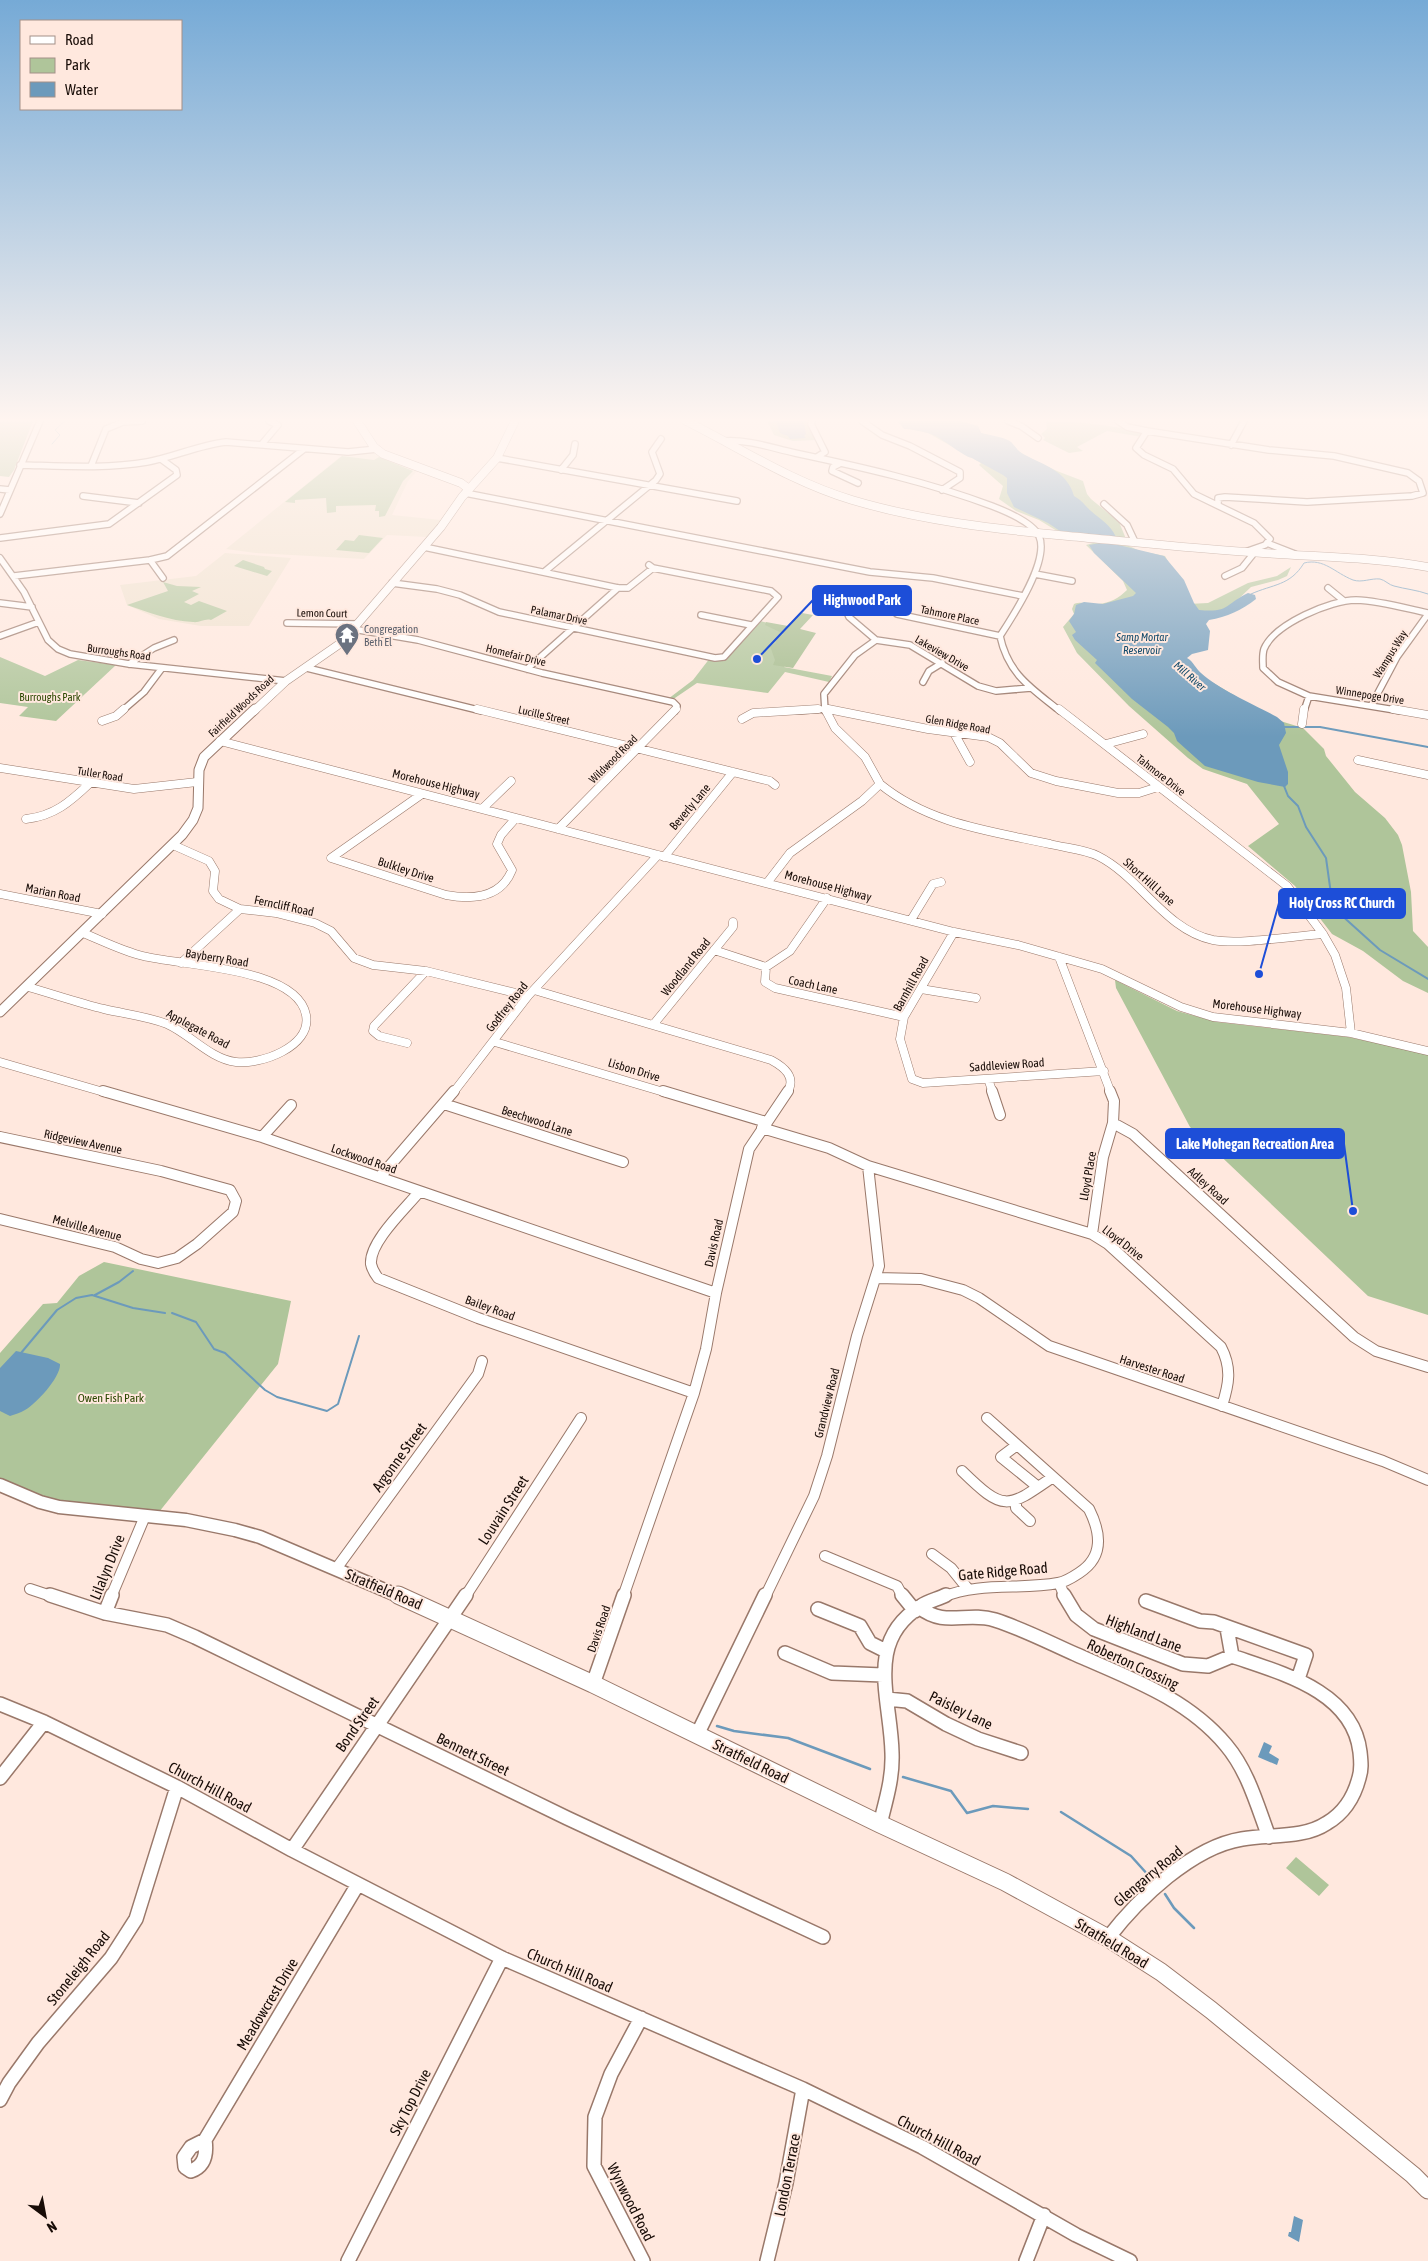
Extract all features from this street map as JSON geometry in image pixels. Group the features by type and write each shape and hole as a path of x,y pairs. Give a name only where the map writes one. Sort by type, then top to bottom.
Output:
{"main road":[{"name":"Fairfield Woods Road","path":"0,1012 174,845 193,822 199,801 198,769 204,757 286,681 338,645 356,627 440,527"},
{"path":"980,527 1254,553 1390,560 1428,567"},
{"name":"Stratfield Road","path":"0,1485 40,1502 59,1507 194,1520 228,1526 260,1537 451,1618 593,1684 880,1824 1005,1882 1108,1938 1161,1972 1421,2175 1428,2190"}],"street":[{"path":"0,538 96,527"},
{"path":"14,576 150,560 167,556 206,527"},
{"path":"544,572 599,527"},
{"path":"635,527 870,572 933,578 1023,596"},
{"path":"1000,636 1035,574 1040,555 1038,533 1032,527"},
{"path":"1129,527 1135,542"},
{"path":"1245,552 1267,543 1270,539 1258,527"},
{"path":"1267,543 1295,554"},
{"path":"424,547 618,588 628,588 651,567 776,594 778,597 751,625 701,615"},
{"path":"1225,576 1242,568 1254,553"},
{"name":"Burroughs Road","path":"0,558 14,576 48,640 58,649 88,659 286,681"},
{"path":"150,560 164,578"},
{"path":"1035,574 1072,581"},
{"name":"Palamar Drive","path":"392,583 437,589 499,612 715,658 724,656 751,625"},
{"path":"528,669 618,588"},
{"path":"1328,588 1344,601"},
{"name":"Winnepoge Drive","path":"1428,614 1378,603 1344,601 1308,614 1277,631 1264,648 1263,668 1278,682 1309,696 1428,715"},
{"path":"0,603 32,607"},
{"path":"767,883 790,853 862,800 880,784 860,752 832,727 823,702 824,694 855,655 865,646 876,640 849,617 846,610"},
{"name":"Tahmore Place","path":"896,614 1000,636"},
{"name":"Wampus Way","path":"1371,706 1397,657 1428,614"},
{"path":"0,636 39,622"},
{"name":"Lemon Court","path":"287,623 356,627"},
{"name":"Homefair Drive","path":"356,627 412,638 528,669 673,702"},
{"name":"Tahmore Drive","path":"1000,636 1004,658 1014,672 1031,688 1106,744 1158,787 1287,886 1335,955 1346,988 1351,1033"},
{"path":"129,664 154,648 174,640"},
{"name":"Lakeview Drive","path":"876,640 910,645 978,686 996,691 1031,688"},
{"path":"923,682 929,671 942,664"},
{"path":"102,721 116,716 144,692 162,668"},
{"name":"Lucille Street","path":"307,668 638,748 770,781 775,784"},
{"path":"1302,724 1304,707 1309,696"},
{"name":"Wildwood Road","path":"558,829 675,711 677,706 673,702"},
{"name":"Glen Ridge Road","path":"742,719 753,713 826,709 954,733 988,737 1000,743 1032,773 1056,781 1118,793 1140,793 1158,787"},
{"path":"954,733 970,762"},
{"path":"1106,744 1143,734"},
{"name":"Morehouse Highway","path":"220,741 954,932 1018,945 1102,969 1182,1007 1213,1018 1351,1033 1428,1051"},
{"path":"1358,760 1428,775"},
{"name":"Tuller Road","path":"0,768 144,789 197,782"},
{"name":"Beverly Lane","path":"661,856 733,772"},
{"path":"482,809 511,781"},
{"path":"26,819 46,818 60,812 90,782"},
{"name":"Short Hill Lane","path":"880,784 895,797 922,813 944,820 1096,855 1119,869 1176,922 1197,935 1214,940 1232,941 1322,934"},
{"name":"Bulkley Drive","path":"422,794 331,858 446,895 462,898 481,897 497,890 510,877 512,870 497,844 501,835 515,819"},
{"name":"Ferncliff Road","path":"174,845 209,861 215,871 213,891 219,900 240,909 276,913 315,923 331,931 354,958 373,965 426,971 531,993"},
{"name":"Godfrey Road","path":"380,1178 495,1042 531,993 661,856"},
{"path":"911,920 933,884 941,882"},
{"name":"Marian Road","path":"0,894 102,914"},
{"name":"Coach Lane","path":"827,898 790,951 766,967 766,982 775,988 904,1017"},
{"path":"181,963 240,909"},
{"name":"Woodland Road","path":"653,1025 733,927 733,922"},
{"name":"Barnhill Road","path":"912,1079 900,1039 904,1017 954,932"},
{"name":"Bayberry Road","path":"82,933 143,956 258,976 290,992 297,998 305,1010 307,1022 306,1028 297,1042"},
{"path":"714,950 766,967"},
{"path":"1059,957 1114,1101 1113,1123"},
{"path":"407,1043 379,1036 373,1032 374,1026 426,971"},
{"name":"Applegate Road","path":"28,987 158,1022 188,1035 219,1057 235,1062 266,1059 297,1042"},
{"path":"921,989 976,998"},
{"name":"Davis Road","path":"531,993 653,1025 771,1060 784,1067 790,1074 791,1087 749,1149 716,1293 706,1349 694,1394 593,1684"},
{"name":"Lisbon Drive","path":"495,1042 764,1125"},
{"name":"Lockwood Road","path":"0,1062 262,1137 716,1293"},
{"name":"Saddleview Road","path":"912,1079 923,1083 1104,1071"},
{"path":"988,1079 1000,1115"},
{"name":"Beechwood Lane","path":"444,1104 623,1162"},
{"path":"262,1137 291,1105"},
{"name":"Lloyd Place","path":"1092,1234 1103,1157 1113,1123"},
{"name":"Adley Road","path":"1113,1123 1132,1134 1354,1337 1376,1351 1428,1367"},
{"path":"764,1125 829,1148 868,1166"},
{"name":"Ridgeview Avenue","path":"0,1136 161,1171"},
{"name":"Lloyd Drive","path":"868,1166 1092,1234 1108,1244 1222,1347 1229,1360 1231,1376 1222,1406"},
{"name":"Grandview Road","path":"697,1735 814,1496 827,1456 857,1336 876,1278 879,1255 868,1166"},
{"name":"Melville Avenue","path":"0,1219 115,1247 150,1262 169,1262 179,1258 233,1212 236,1202 235,1195 230,1190 161,1171"},
{"name":"Bailey Road","path":"419,1192 379,1241 372,1254 372,1269 382,1281 478,1318 694,1394"},
{"name":"Harvester Road","path":"876,1278 921,1280 963,1290 980,1298 1049,1346 1383,1461 1428,1480"},
{"name":"Argonne Street","path":"336,1569 478,1374 482,1361"},
{"name":"Louvain Street","path":"451,1618 580,1418"},
{"name":"Gate Ridge Road","path":"880,1824 892,1770 887,1699 883,1675 886,1651 900,1625 932,1598 968,1589 1059,1583 1078,1574 1092,1563 1097,1556 1100,1540 1098,1526 1089,1509 987,1418"},
{"path":"1017,1445 1001,1457 1038,1487"},
{"path":"962,1471 989,1496 1000,1500 1016,1501 1053,1477"},
{"path":"1016,1501 1016,1508 1030,1520"},
{"name":"Lilalyn Drive","path":"30,1589 105,1614 127,1555 145,1516"},
{"path":"932,1554 952,1568 968,1589"},
{"path":"824,1556 897,1586 906,1602 917,1609"},
{"name":"Highland Lane","path":"1059,1583 1073,1613 1082,1622 1094,1629 1183,1664 1208,1666 1232,1656"},
{"path":"1146,1601 1200,1621 1214,1622 1306,1655 1298,1679 1232,1656 1227,1628"},
{"path":"818,1609 860,1626 870,1643 886,1651"},
{"name":"Roberton Crossing","path":"917,1609 939,1620 971,1616 992,1620 1153,1689 1181,1704 1206,1724 1226,1744 1242,1767 1270,1837"},
{"name":"Bennett Street","path":"105,1614 167,1626 377,1725 567,1818 823,1937"},
{"name":"Bond Street","path":"292,1850 451,1618"},
{"path":"785,1653 832,1673 883,1675"},
{"name":"Glengarry Road","path":"1108,1938 1119,1922 1195,1857 1228,1842 1306,1833 1323,1826 1338,1816 1354,1793 1362,1774 1362,1750 1357,1733 1348,1718 1331,1700 1298,1679"},
{"name":"Paisley Lane","path":"887,1699 907,1701 946,1724 978,1739 1021,1752"},
{"name":"Church Hill Road","path":"0,1704 44,1722 177,1787 292,1850 502,1958 803,2089 922,2148 1044,2215 1076,2235 1130,2261"},
{"path":"0,1778 44,1722"},
{"name":"Stoneleigh Road","path":"0,2100 8,2083 38,2043 111,1958 136,1919 177,1787"},
{"name":"Meadowcrest Drive","path":"204,2140 358,1884"},
{"name":"Sky Top Drive","path":"348,2261 502,1958"},
{"name":"Wynwood Road","path":"641,2018 611,2074 595,2118 594,2166 643,2261"},
{"name":"London Terrace","path":"767,2261 786,2183 803,2089"},
{"path":"1026,2261 1044,2215"}],"shaded area":[{"path":"254,527 436,527 427,537 387,535 364,559 256,553 226,549"},
{"path":"225,553 291,558 249,626 201,626 159,619 127,605 120,585 196,576"}],"green space":[{"path":"1050,527 1121,527 1129,546 1140,551 1165,556 1169,563 1169,570 1188,604 1208,603 1248,583 1277,576 1291,567 1287,576 1251,587 1230,607 1199,617 1173,659 1274,719 1303,728 1324,749 1326,756 1355,792 1385,818 1398,835 1402,845 1411,892 1413,931 1428,947 1428,993 1403,981 1363,951 1332,934 1295,886 1248,846 1279,824 1247,784 1203,769 1188,758 1129,706 1077,653 1063,627 1074,614 1072,609 1074,604 1106,603 1117,598 1127,590 1123,581 1086,545 1100,541 1100,534 1057,531"},
{"path":"359,535 383,538 369,553 336,550 345,540 354,541"},
{"path":"243,560 272,571 267,576 234,566"},
{"path":"163,582 177,586 201,587 192,591 199,594 184,602 191,605 199,601 227,611 211,620 193,622 168,618 127,605 168,591"},
{"path":"802,613 813,615 800,629 816,633 793,668 773,665 775,660 770,646 776,643 775,639 784,634 765,625 766,622 788,626"},
{"path":"760,621 810,634 784,667 832,676 829,682 785,672 768,693 697,683 672,700 668,699 693,680 710,658 723,661"},
{"name":"Burroughs Park","path":"0,657 45,676 78,660 116,665 56,721 19,716 28,707 0,703"},
{"path":"1115,980 1177,1011 1217,1022 1348,1037 1428,1054 1428,1315 1368,1296 1190,1127 1116,988"},
{"name":"Owen Fish Park","path":"104,1262 291,1301 278,1364 159,1512 57,1501 36,1495 0,1478 0,1353 43,1304 57,1303 79,1276"},
{"path":"1296,1857 1329,1885 1319,1896 1286,1868"}],"water":[{"path":"1053,527 1109,527 1116,537 1060,531"},
{"name":"Samp Mortar Reservoir","path":"1106,542 1164,556 1184,580 1199,610 1222,609 1248,593 1255,595 1256,599 1240,610 1209,620 1206,624 1210,631 1208,650 1192,654 1187,658 1208,679 1277,717 1284,723 1286,733 1279,745 1288,772 1288,784 1285,787 1258,782 1205,766 1177,741 1174,733 1168,727 1132,699 1095,663 1097,660 1075,640 1072,635 1076,632 1069,621 1074,614 1076,605 1084,602 1103,604 1133,596 1136,593 1094,553 1089,545"},
{"path":"16,1351 48,1358 60,1364 52,1383 41,1396 30,1407 10,1416 0,1411 0,1368"},
{"path":"1264,1742 1272,1746 1269,1753 1279,1759 1277,1765 1258,1757"},
{"path":"1294,2216 1303,2220 1299,2242 1288,2236 1289,2232 1291,2232"}],"waterway":[{"path":"1251,594 1287,580 1299,571 1304,563 1311,562 1324,564 1353,580 1380,579 1392,585 1428,594"},
{"path":"1282,727 1320,727 1428,747"},
{"name":"Mill River","path":"1284,786 1288,796 1298,806 1306,827 1326,858 1331,894 1339,913 1380,950 1428,979"},
{"path":"95,1295 119,1282 133,1271"},
{"path":"21,1353 57,1310 76,1298 92,1295 133,1308 165,1313"},
{"path":"172,1313 196,1322 214,1349 225,1353 265,1390 277,1397 327,1411 338,1404 359,1336"},
{"path":"717,1726 734,1731 788,1738 870,1769"},
{"path":"903,1777 951,1791 967,1813 993,1806 1028,1809"},
{"path":"1061,1812 1131,1856 1149,1876"},
{"path":"1165,1894 1174,1908 1194,1928"}],"place":[{"name":"Congregation Beth El","path":"347,656"},
{"name":"Highwood Park","path":"757,659"},
{"name":"Holy Cross RC Church","path":"1259,974"},
{"name":"Lake Mohegan Recreation Area","path":"1353,1211"}]}
